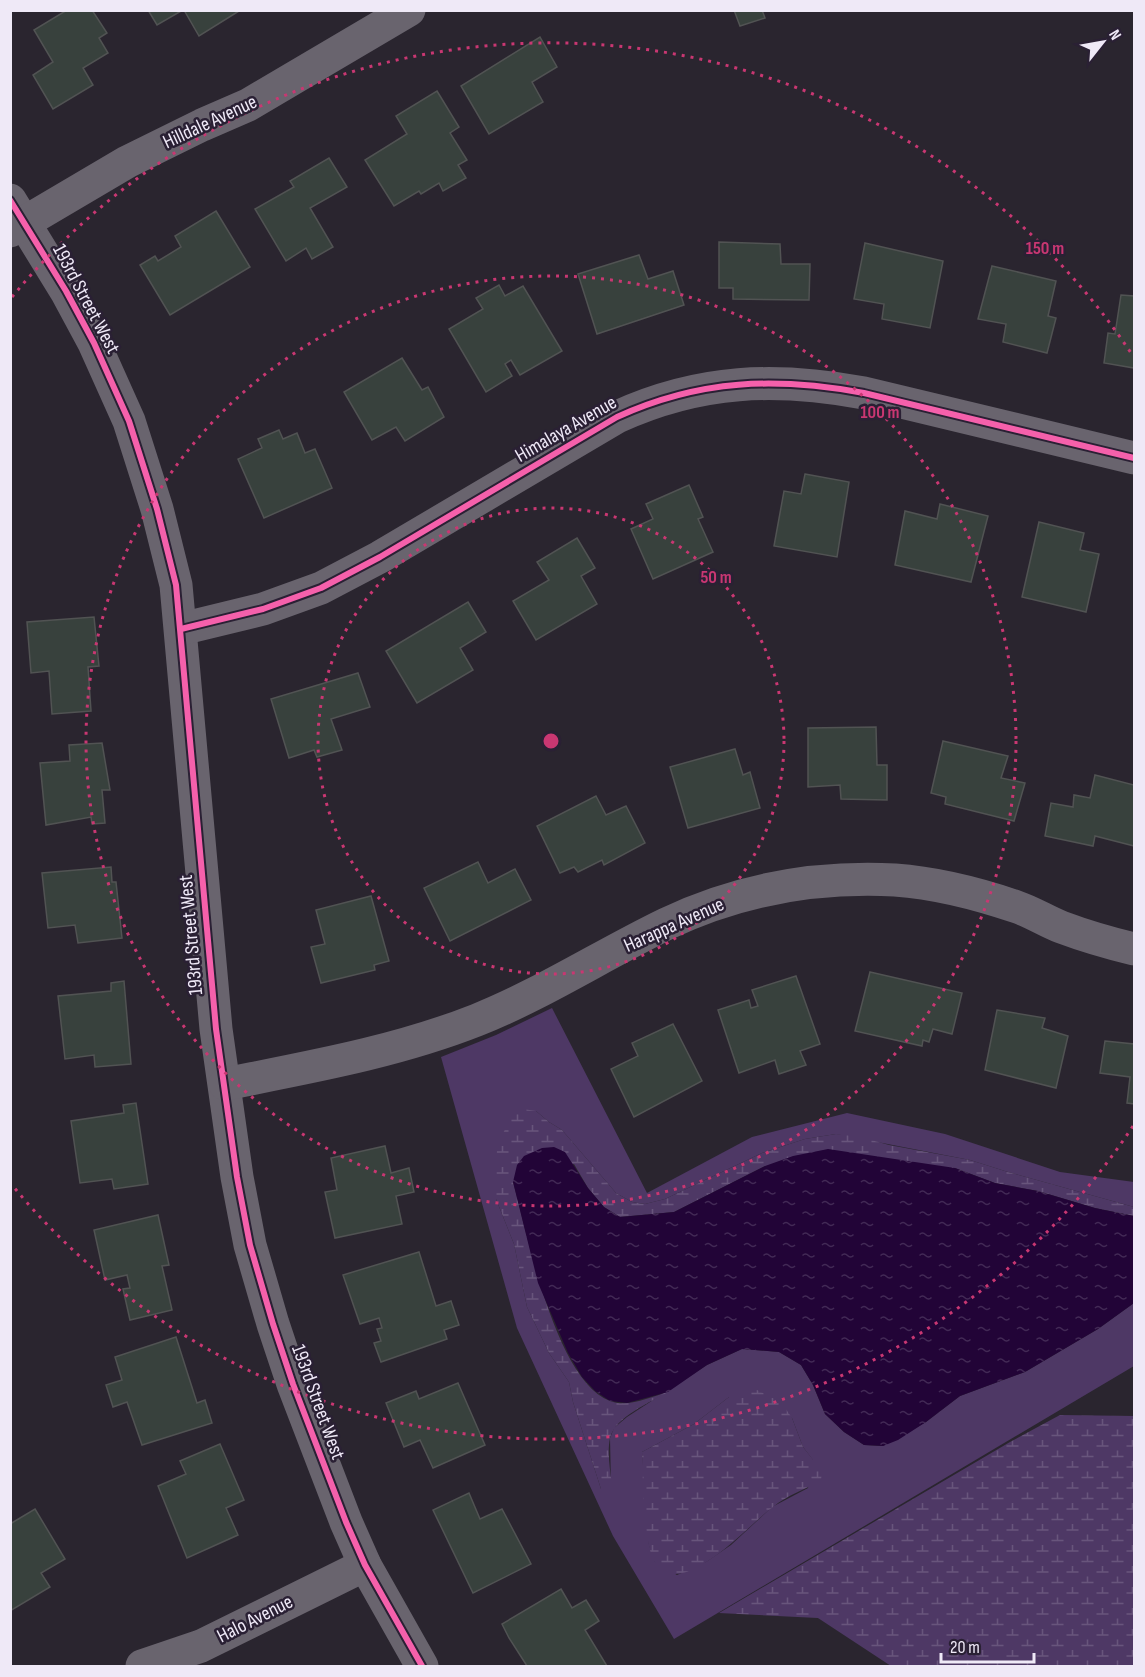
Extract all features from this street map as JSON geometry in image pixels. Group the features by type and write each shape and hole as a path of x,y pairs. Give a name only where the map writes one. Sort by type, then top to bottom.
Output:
{"street":[{"name":"Hilldale Avenue","path":"15,218 201,125 248,105 409,10"},
{"name":"193rd Street West","path":"15,218 94,343 129,421 157,509 176,585 216,1029 237,1177 250,1245 273,1324 311,1433 365,1565 422,1666"},
{"name":"Himalaya Avenue","path":"181,629 263,609 321,588 380,557 617,417 672,396 729,384 772,382 834,387 1134,458"},
{"name":"Harappa Avenue","path":"225,1084 355,1058 478,1020 705,907 783,886 812,881 897,880 940,887 1019,908 1098,941 1134,949"},
{"name":"Halo Avenue","path":"142,1666 201,1646 365,1565"}],"green space":[{"path":"552,1008 647,1193 752,1137 847,1113 945,1134 1060,1172 1134,1182 1134,1207 970,1160 836,1134 805,1139 762,1153 665,1199 645,1204 632,1202 616,1193 562,1130 536,1111 496,1199 514,1244 527,1307 549,1353 569,1382 573,1402 601,1489 611,1485 610,1438 614,1428 627,1417 707,1365 742,1349 779,1352 801,1365 813,1385 825,1414 844,1432 864,1445 883,1446 926,1422 960,1396 1025,1372 1098,1329 1134,1303 1134,1366 674,1639 613,1536 517,1328 441,1057 496,1035","holes":["729,1397 792,1418 803,1447 813,1460 808,1488 772,1507 731,1545 706,1562 677,1575 655,1562 649,1545 642,1452 694,1424"]},
{"path":"523,1109 536,1111 562,1130 616,1193 632,1202 645,1204 665,1199 762,1153 805,1139 836,1134 857,1136 889,1145 970,1160 1134,1207 1134,1216 1095,1208 1038,1191 995,1183 955,1168 765,1166 674,1212 620,1217 604,1207 588,1188 574,1164 513,1182 546,1304 574,1365 591,1388 610,1401 632,1403 668,1392 634,1411 613,1430 609,1449 612,1485 606,1490 601,1489 573,1402 569,1382 549,1353 527,1307 514,1244 496,1199 497,1145 513,1114"},
{"path":"757,1390 781,1402 792,1418 803,1447 822,1471 821,1480 778,1503 732,1543 697,1568 680,1574 665,1572 654,1561 650,1551 644,1508 642,1452 694,1424 729,1397"},
{"path":"1060,1415 1134,1416 1134,1666 891,1666 818,1618 719,1613 1010,1442"}],"water":[{"path":"554,1147 565,1152 588,1188 604,1207 620,1217 674,1212 765,1166 793,1156 828,1149 955,1168 995,1183 1038,1191 1095,1208 1134,1216 1134,1303 1098,1329 1025,1372 960,1396 926,1422 898,1440 883,1446 864,1445 844,1432 825,1414 813,1385 801,1365 779,1352 742,1349 707,1365 668,1392 627,1403 610,1401 595,1391 582,1377 568,1353 538,1283 513,1182 517,1165 524,1156 542,1148"}],"building":[{"path":"67,10 92,10 107,33 99,38 108,53 83,68 93,85 53,109 33,75 53,62 34,30"},
{"path":"148,10 183,10 157,25"},
{"path":"184,10 239,10 239,11 199,36"},
{"path":"734,10 762,10 765,18 740,26"},
{"path":"540,37 557,67 532,82 543,102 489,134 461,86"},
{"path":"437,91 459,127 450,133 467,160 458,165 466,178 443,191 439,183 421,194 419,191 394,206 365,160 407,134 396,116"},
{"path":"329,158 347,187 310,208 333,247 312,259 306,248 286,261 255,209 294,187 290,181"},
{"path":"216,211 250,267 170,315 140,265 155,256 158,261 181,247 175,236"},
{"path":"719,242 780,244 781,264 810,264 809,300 733,299 733,288 719,288"},
{"path":"865,243 943,261 930,328 882,319 884,304 854,299"},
{"path":"639,255 648,279 673,271 684,305 597,334 578,274"},
{"path":"992,266 1056,281 1048,316 1056,318 1047,353 1003,342 1006,324 978,319"},
{"path":"499,285 505,296 523,286 562,351 520,375 511,360 505,364 512,376 486,392 449,329 483,309 476,298"},
{"path":"1121,295 1134,296 1134,368 1104,363 1108,333 1115,334"},
{"path":"402,358 422,390 428,387 444,417 405,441 396,427 372,440 344,392"},
{"path":"279,430 283,439 297,433 305,453 315,449 332,488 264,518 238,459 262,448 258,439"},
{"path":"805,474 849,482 837,557 774,546 784,491 801,494"},
{"path":"689,485 703,517 698,519 713,552 653,579 631,529 653,519 646,504"},
{"path":"940,504 988,516 971,582 895,565 905,511 937,519"},
{"path":"1039,522 1084,533 1080,550 1099,554 1086,612 1022,597"},
{"path":"577,538 595,568 581,576 597,604 536,640 513,601 549,580 537,562"},
{"path":"468,602 486,632 460,648 473,670 417,703 386,651"},
{"path":"94,617 99,666 88,667 91,711 52,714 49,671 31,673 27,622"},
{"path":"358,673 370,707 331,719 342,750 317,757 314,750 289,758 271,699"},
{"path":"876,727 877,765 887,765 887,800 841,799 840,785 808,787 808,728"},
{"path":"943,741 1008,756 1001,778 1025,783 1014,821 945,804 946,797 931,793"},
{"path":"102,743 110,790 102,790 105,823 92,824 91,817 46,825 40,763 70,761 69,745"},
{"path":"735,749 743,775 750,772 760,808 688,828 670,767"},
{"path":"1095,775 1134,785 1134,846 1095,836 1093,846 1045,836 1051,803 1073,807 1074,795 1090,798"},
{"path":"596,796 606,815 626,806 645,843 604,865 602,860 578,872 574,867 560,873 537,826"},
{"path":"478,862 488,883 515,869 531,900 450,941 424,888"},
{"path":"111,867 112,882 116,882 122,938 78,943 75,925 48,928 42,873"},
{"path":"371,896 389,961 374,965 375,970 321,983 311,947 325,944 316,910"},
{"path":"870,972 962,993 952,1034 933,1029 929,1042 923,1040 922,1046 855,1031"},
{"path":"796,976 820,1044 800,1051 806,1065 779,1074 775,1060 739,1073 718,1010 749,1000 751,1008 758,1006 752,990"},
{"path":"124,981 131,1064 95,1067 94,1055 65,1059 58,996 111,991 111,983"},
{"path":"997,1010 1045,1018 1042,1028 1068,1036 1056,1088 985,1070"},
{"path":"673,1024 702,1081 634,1117 611,1069 638,1056 632,1043"},
{"path":"1105,1041 1134,1044 1134,1104 1127,1103 1130,1077 1100,1073"},
{"path":"136,1103 148,1184 114,1189 112,1179 80,1183 71,1121 124,1113 123,1105"},
{"path":"385,1146 391,1173 409,1168 414,1192 396,1196 402,1224 335,1238 325,1192 337,1190 331,1158"},
{"path":"158,1215 169,1265 162,1266 172,1310 130,1320 123,1289 130,1288 127,1275 105,1280 94,1230"},
{"path":"419,1252 436,1306 451,1301 459,1325 444,1330 447,1339 381,1362 374,1343 381,1341 377,1329 382,1328 379,1318 360,1324 343,1275"},
{"path":"176,1337 197,1403 205,1400 212,1423 142,1445 127,1402 113,1407 106,1385 122,1380 115,1357"},
{"path":"458,1383 485,1445 433,1468 420,1440 404,1447 386,1403 416,1391 419,1399"},
{"path":"220,1444 244,1500 226,1508 238,1535 187,1558 158,1486 186,1474 180,1461"},
{"path":"469,1493 480,1519 502,1509 531,1564 473,1593 433,1510"},
{"path":"35,1509 65,1559 41,1573 50,1587 10,1611 10,1524"},
{"path":"561,1589 572,1608 586,1600 599,1621 585,1630 607,1666 527,1666 509,1638 502,1624"}],"cycle path":[{"path":"10,200 66,291 94,343 129,421 157,509 176,585 216,1029 237,1177 250,1245 293,1384 346,1522 365,1565 422,1666"},
{"path":"181,629 263,609 321,588 380,557 617,417 648,404 708,388 769,384 832,388 864,393 1134,458"}]}
